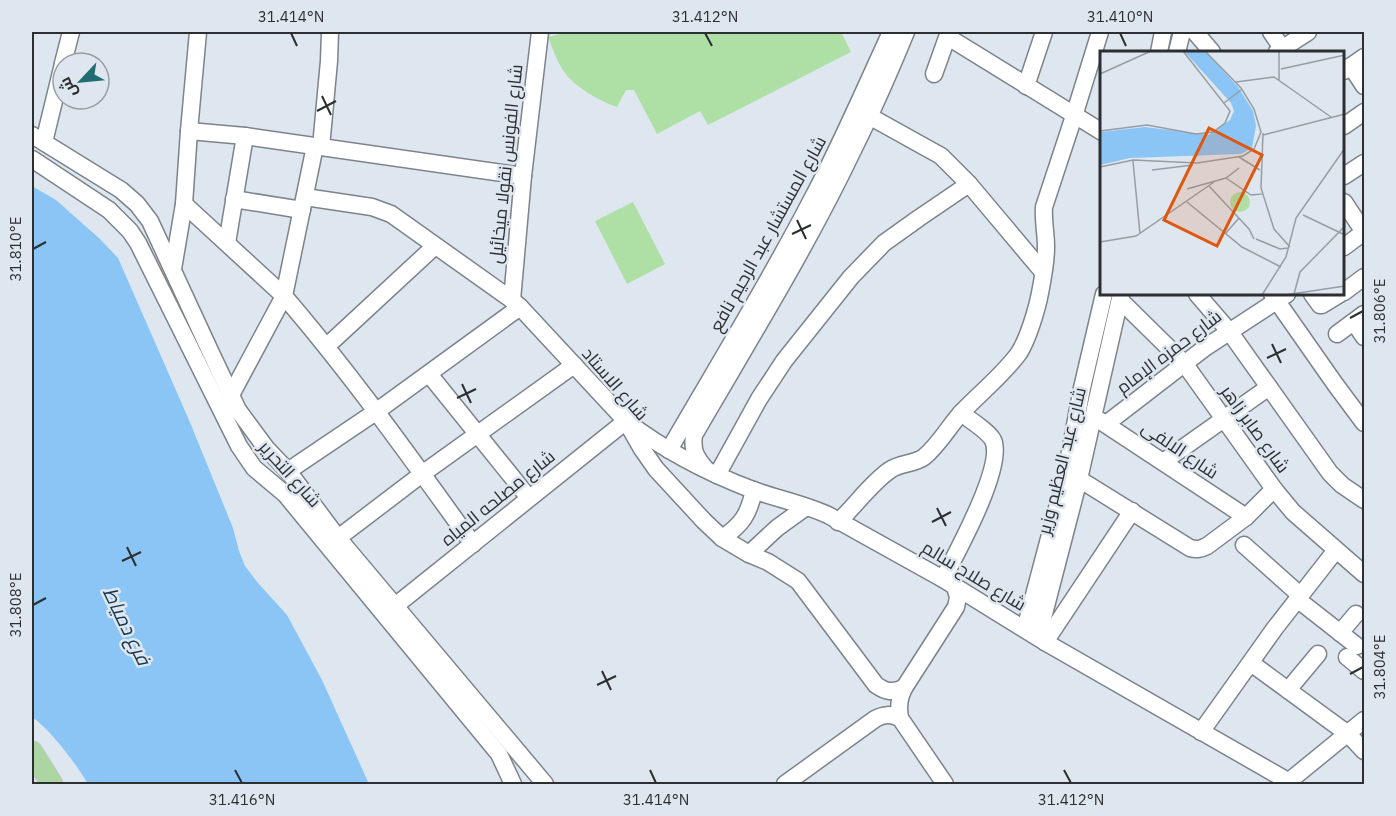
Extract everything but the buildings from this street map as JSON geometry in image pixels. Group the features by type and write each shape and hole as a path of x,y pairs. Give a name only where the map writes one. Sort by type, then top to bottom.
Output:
{"main road":[{"path":"32,752 52,784"},
{"path":"32,778 36,784"}],"street":[{"path":"66,51 71,32"},
{"path":"173,269 184,204 198,32"},
{"path":"231,395 284,296 318,146 329,61 330,32"},
{"name":"شارع الفونس نقولا ميخائيل","path":"516,304 523,176 540,32"},
{"name":"شارع المستشار عبد الرحيم نافع","path":"669,450 811,201 851,123 891,32"},
{"name":"شارع المستشار عبد الرحيم نافع","path":"712,472 697,459 693,447 694,435 824,208 855,148 906,32"},
{"path":"1026,86 1044,32"},
{"path":"838,522 882,476 893,468 922,459 961,413 1008,367 1027,338 1040,294 1043,272 1046,246 1044,207 1100,32"},
{"path":"1159,51 1163,32"},
{"path":"1177,51 1182,32"},
{"path":"1271,32 1282,51 1308,32"},
{"path":"934,74 948,34 1026,86 1100,131"},
{"path":"1353,65 1365,86"},
{"path":"38,139 51,99"},
{"path":"1345,125 1365,112"},
{"path":"869,116 941,156 969,184 1043,272"},
{"path":"189,131 245,136 523,176"},
{"path":"227,243 245,136"},
{"name":"شارع التحرير","path":"38,139 121,190 137,204 150,221 238,410 275,458 288,471 338,538 545,784"},
{"name":"شارع التحرير","path":"32,159 110,210 130,231 236,439 254,468 285,494 499,754 513,784"},
{"path":"1345,175 1365,163"},
{"path":"712,472 784,361 851,277 884,243 969,184"},
{"name":"شارع الاستاد","path":"234,199 372,207 391,214 516,304 626,421 656,469 682,499 722,538 798,581 876,685"},
{"path":"1345,203 1362,223 1345,246"},
{"path":"184,204 284,296 327,346 473,544"},
{"path":"327,346 435,246"},
{"name":"شارع صابر زاهر","path":"1115,296 1184,363 1293,512 1365,574"},
{"name":"شارع عبد العظيم وزير","path":"1036,636 1065,478 1115,296"},
{"path":"1199,296 1229,331 1330,473 1342,485 1365,500"},
{"path":"1279,296 1335,384 1365,423"},
{"name":"شارع حمزه الإمام","path":"1100,420 1279,296"},
{"path":"1313,296 1322,305 1334,296"},
{"path":"288,471 429,374 516,304"},
{"path":"1337,334 1359,318 1365,337"},
{"path":"338,538 422,474 574,365"},
{"path":"429,374 529,498"},
{"path":"1163,462 1269,387"},
{"name":"شارع عبد العظيم وزير","path":"1036,636 1079,479 1100,420 1090,390"},
{"path":"945,784 900,718 898,707 899,697 904,688 956,607 958,597 949,583 980,504 994,460 995,446 991,437 961,413"},
{"name":"شارع الالفى","path":"1100,420 1246,517"},
{"name":"شارع صلاح سالم","path":"626,421 669,450 712,472 754,490 823,512 1291,783"},
{"name":"شارع مصلحه المياه","path":"394,606 626,421"},
{"path":"236,439 242,442 248,440 251,427"},
{"path":"259,472 258,466 262,461 270,457 275,458"},
{"path":"1079,479 1190,548 1196,549 1207,546 1246,517 1274,489"},
{"path":"722,538 744,519 754,490"},
{"path":"749,554 777,528 806,507"},
{"path":"1036,636 1132,511"},
{"path":"1244,546 1340,633 1365,671"},
{"path":"1201,732 1336,550"},
{"path":"951,616 959,609 979,601"},
{"path":"1340,633 1356,614"},
{"path":"1288,690 1318,654"},
{"path":"1251,663 1348,734 1365,751"},
{"path":"876,685 884,691 895,692 904,688"},
{"path":"875,718 879,708 876,685"},
{"path":"785,784 875,718 891,715 900,718"},
{"path":"1291,783 1365,720"},
{"name":"شارع التحرير","path":"516,750 528,784"}],"green space":[{"path":"567,32 841,32 851,52 708,125 700,111 657,134 634,90 626,90 617,107 589,93 570,79 560,64 548,37"},
{"path":"633,202 665,264 627,284 595,221"}],"water":[{"name":"فرع دمياط","path":"32,186 56,200 118,258 189,420 233,528 245,566 287,615 322,680 369,784 88,784 63,748 32,717"}]}
